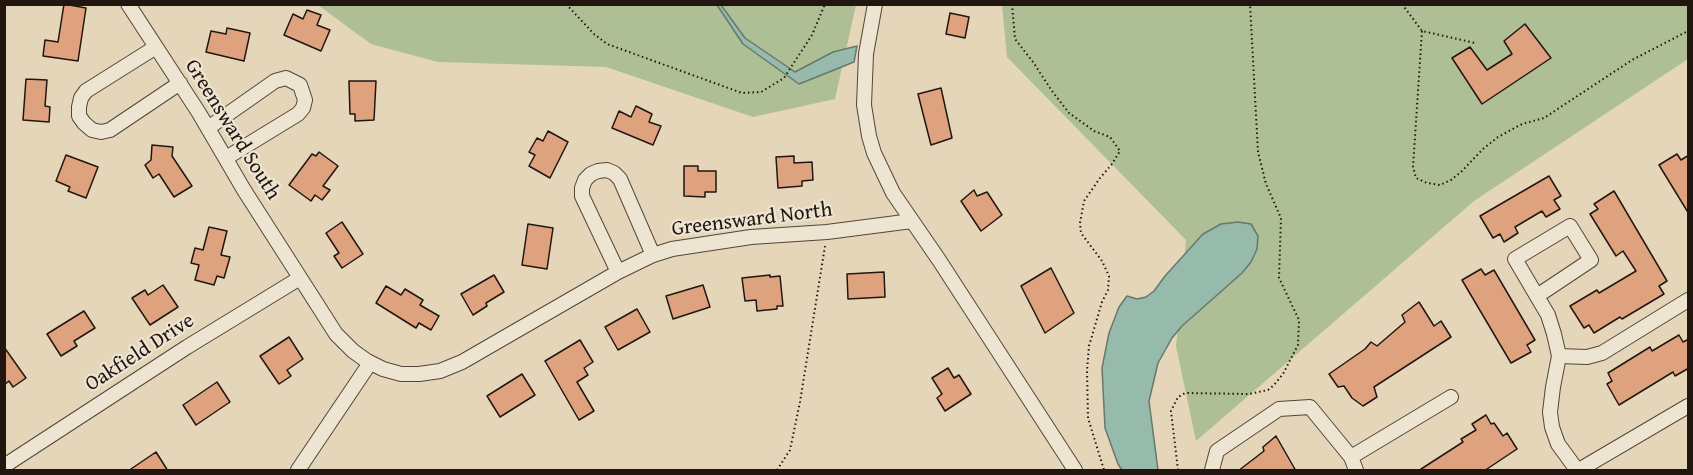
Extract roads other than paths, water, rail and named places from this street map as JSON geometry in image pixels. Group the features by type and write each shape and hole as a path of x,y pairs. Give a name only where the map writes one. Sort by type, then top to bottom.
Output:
{"street":[{"name":"Greensward South","path":"128,4 180,83 300,278"},
{"path":"875,4 866,54 864,105 871,144 883,173 893,193 1075,471"},
{"path":"156,47 86,91 79,107 84,123 92,130 101,132 110,130 180,83"},
{"path":"208,129 275,81 286,78 300,85 305,100 298,114 226,158"},
{"path":"618,272 582,196 585,180 591,174 607,170 620,179 653,255"},
{"name":"Greensward North","path":"300,278 336,334 353,351 383,369 401,374 419,374 440,371 462,362 618,272 653,255 672,249 751,237 827,232 912,221"},
{"path":"1537,296 1591,260 1570,226 1515,259 1548,315 1559,356 1551,401 1552,427 1558,444 1578,471 1689,406"},
{"name":"Oakfield Drive","path":"4,466 187,347 300,278"},
{"path":"1559,356 1587,357 1602,353 1689,300"},
{"path":"298,471 370,363"},
{"path":"1351,457 1451,397"},
{"path":"1212,471 1217,451 1279,409 1310,407 1351,457 1356,471"}]}
